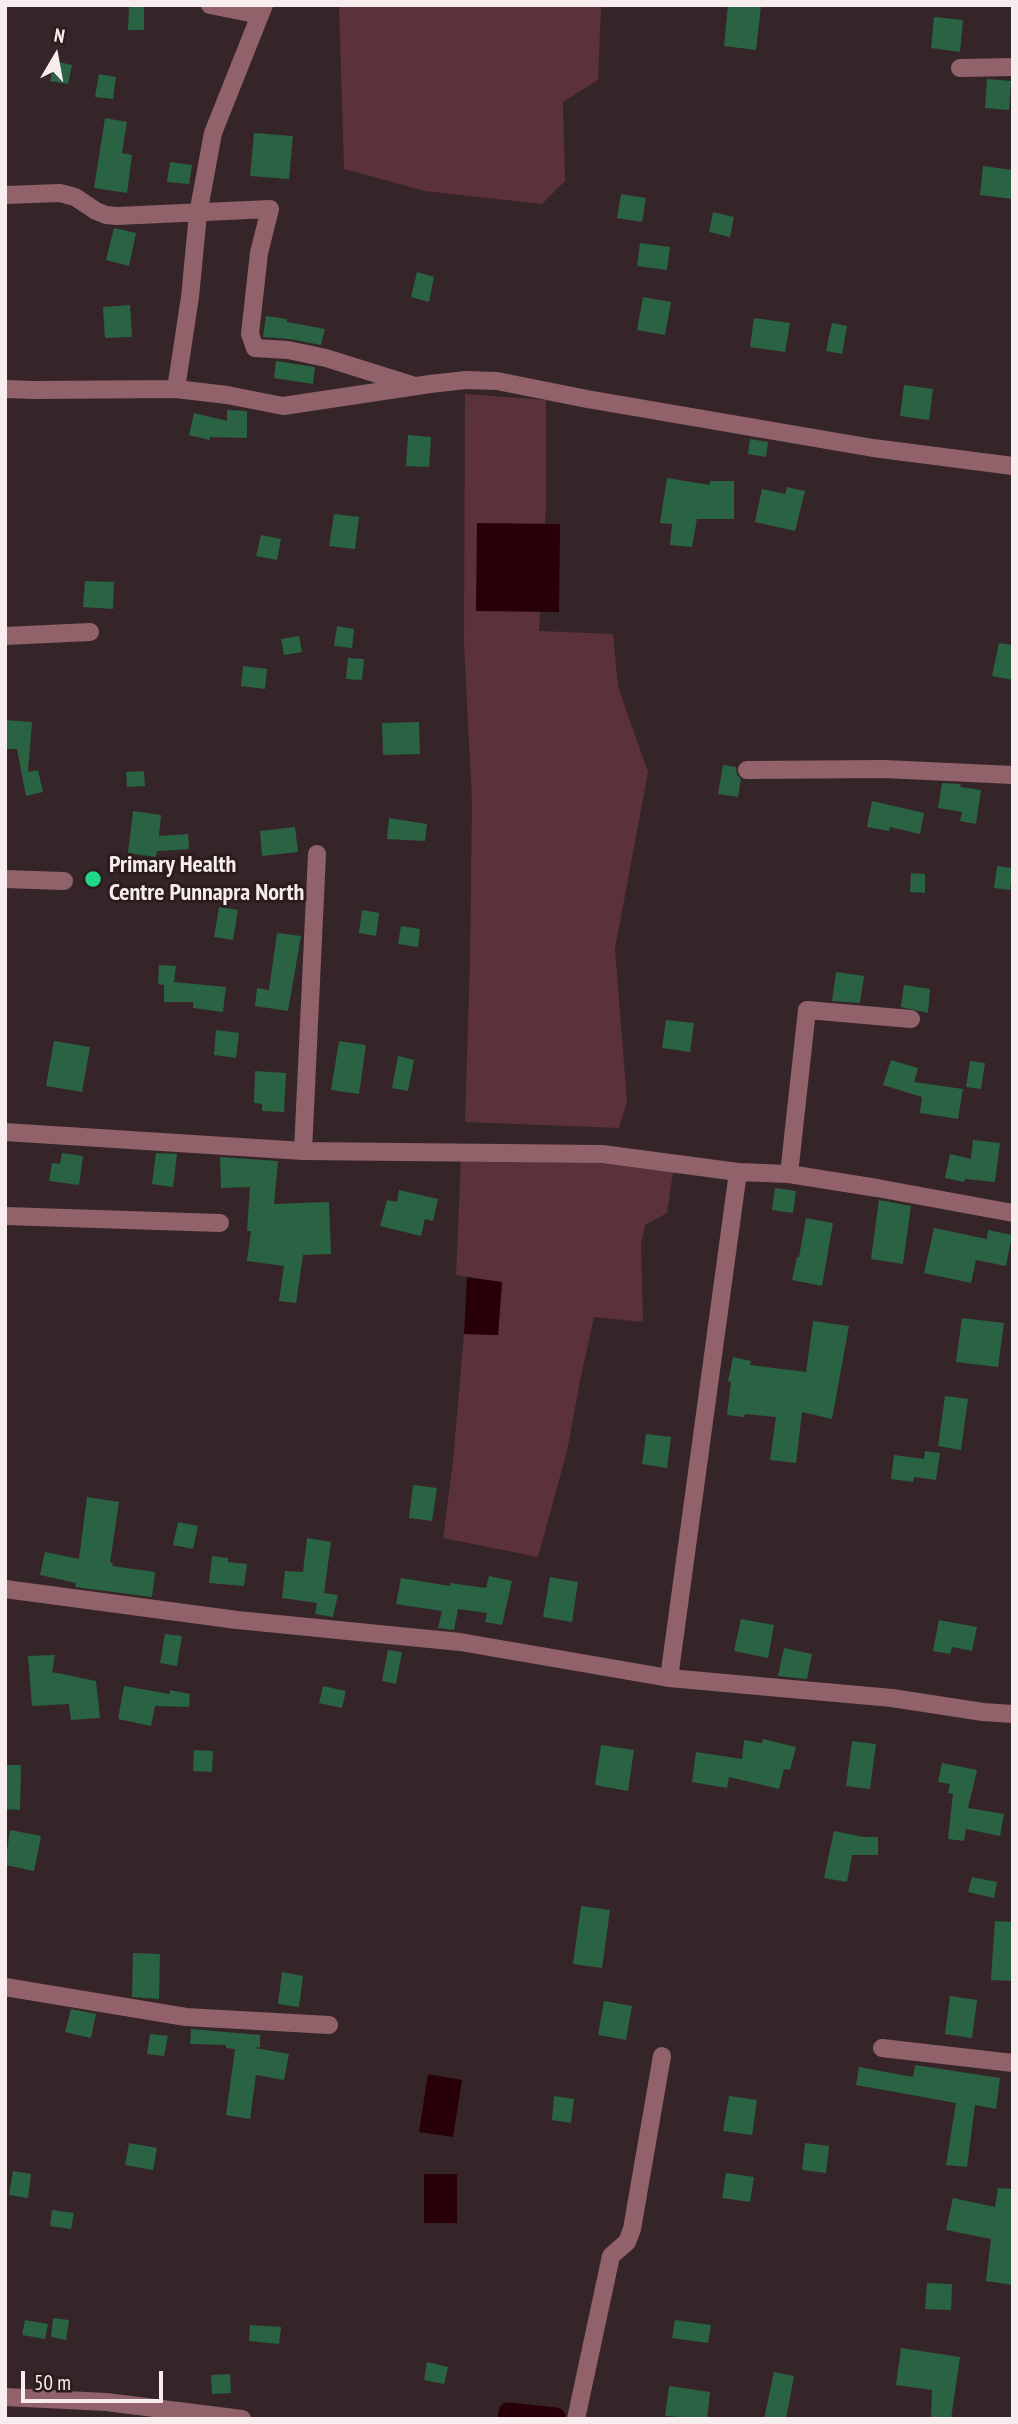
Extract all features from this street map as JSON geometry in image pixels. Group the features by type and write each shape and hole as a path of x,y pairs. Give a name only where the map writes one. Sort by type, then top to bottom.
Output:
{"street":[{"path":"176,389 190,297 198,214 213,134 262,10 209,5"},
{"path":"960,68 1013,67"},
{"path":"5,195 60,193 75,197 106,215 198,214 270,209 259,253 250,334 255,348 288,350 326,358 415,386"},
{"path":"5,388 176,389 283,406 466,380 497,381 873,448 1013,466"},
{"path":"5,636 90,632"},
{"path":"747,770 884,769 1013,775"},
{"path":"303,1151 317,854"},
{"path":"5,879 64,881"},
{"path":"789,1174 807,1010 911,1019"},
{"path":"5,1132 303,1151 602,1154 738,1172 789,1174 1013,1213"},
{"path":"668,1678 738,1172"},
{"path":"5,1216 220,1223"},
{"path":"5,1589 237,1620 460,1642 668,1678 892,1698 1013,1714"},
{"path":"5,1987 186,2017 329,2025"},
{"path":"882,2048 1013,2063"},
{"path":"576,2419 611,2256 626,2242 632,2230 662,2056"},
{"path":"5,2398 106,2402 242,2419"}],"shaded area":[{"path":"339,5 601,5 598,80 563,102 565,181 542,204 425,191 344,169"},
{"path":"465,394 546,400 546,503 539,631 613,634 618,687 648,772 615,949 627,1101 619,1128 465,1122 472,801 464,643"},
{"path":"477,523 560,524 559,612 476,611"},
{"path":"461,1158 580,1161 673,1172 667,1213 645,1225 641,1244 643,1322 594,1317 567,1451 538,1557 443,1538 453,1462 464,1334 498,1335 502,1283 456,1275"},
{"path":"467,1277 502,1282 498,1335 464,1334"},
{"path":"428,2074 462,2080 453,2137 419,2132"},
{"path":"424,2174 457,2174 457,2223 424,2223"}],"building":[{"path":"728,5 761,6 756,50 724,46"},
{"path":"129,6 144,7 144,30 128,30"},
{"path":"934,17 963,20 960,52 931,48"},
{"path":"54,61 72,65 68,84 50,81"},
{"path":"99,74 116,77 113,99 95,97"},
{"path":"987,79 1011,81 1009,110 985,108"},
{"path":"105,118 127,122 122,153 132,155 127,193 94,188"},
{"path":"254,133 293,136 289,179 250,176"},
{"path":"170,162 192,165 189,184 167,182"},
{"path":"983,166 1013,170 1013,199 980,195"},
{"path":"621,194 646,198 642,222 617,218"},
{"path":"713,212 734,217 730,237 709,232"},
{"path":"114,228 136,233 129,266 106,260"},
{"path":"640,243 670,247 667,270 637,266"},
{"path":"417,272 434,277 429,302 411,297"},
{"path":"643,297 671,302 665,335 637,330"},
{"path":"130,305 132,337 105,338 103,307"},
{"path":"266,316 325,329 321,345 263,337"},
{"path":"754,318 790,323 785,352 750,347"},
{"path":"832,323 847,326 842,354 826,351"},
{"path":"276,361 315,367 313,384 274,378"},
{"path":"904,385 933,389 929,420 900,416"},
{"path":"227,410 247,411 247,438 210,437 210,440 189,435 194,413 227,421"},
{"path":"408,435 431,437 429,467 406,466"},
{"path":"750,439 768,442 766,457 748,454"},
{"path":"667,478 710,485 710,481 734,481 734,519 697,519 692,547 670,545 672,524 660,523"},
{"path":"787,487 805,491 795,531 755,522 762,489 785,494"},
{"path":"334,514 359,517 355,549 329,546"},
{"path":"261,535 281,539 277,560 256,556"},
{"path":"85,581 114,582 113,609 83,607"},
{"path":"337,626 354,629 352,648 334,646"},
{"path":"299,636 302,652 284,655 281,639"},
{"path":"999,643 1013,645 1013,680 992,676"},
{"path":"348,658 364,659 362,680 346,679"},
{"path":"243,666 267,669 265,689 241,686"},
{"path":"5,720 32,722 28,772 38,770 43,792 26,796 17,749 5,749"},
{"path":"419,722 420,754 383,755 382,723"},
{"path":"723,765 736,767 737,775 741,779 738,797 718,794"},
{"path":"144,771 145,786 127,787 126,772"},
{"path":"942,783 961,784 960,787 981,790 976,824 960,821 962,812 938,808"},
{"path":"872,801 924,813 920,834 890,827 889,831 867,827"},
{"path":"133,811 161,815 159,836 188,834 189,849 157,851 156,857 128,853"},
{"path":"389,818 427,824 425,841 387,839"},
{"path":"295,827 298,852 262,856 260,831"},
{"path":"997,866 1013,868 1010,890 994,888"},
{"path":"911,873 925,874 925,893 910,892"},
{"path":"219,907 238,910 233,940 214,937"},
{"path":"362,910 379,913 376,936 359,933"},
{"path":"401,926 420,929 418,947 398,944"},
{"path":"277,933 301,936 288,1011 255,1006 257,988 269,990"},
{"path":"159,965 176,966 174,982 226,987 223,1012 193,1008 193,1002 164,1002 164,985 158,984"},
{"path":"836,972 864,976 860,1003 832,1001"},
{"path":"904,985 930,989 928,1013 901,1007"},
{"path":"666,1020 694,1023 690,1052 662,1048"},
{"path":"216,1030 239,1033 236,1058 214,1055"},
{"path":"54,1041 90,1047 82,1092 46,1086"},
{"path":"339,1041 366,1045 359,1094 331,1090"},
{"path":"398,1056 414,1060 408,1091 392,1088"},
{"path":"891,1060 918,1068 914,1082 963,1089 958,1119 920,1113 922,1097 883,1085"},
{"path":"970,1061 985,1063 981,1089 966,1087"},
{"path":"255,1071 286,1073 284,1112 262,1111 262,1104 254,1103"},
{"path":"973,1140 1000,1143 995,1182 965,1179 964,1182 945,1178 950,1154 971,1159"},
{"path":"62,1153 83,1156 79,1185 49,1181 52,1163 60,1164"},
{"path":"156,1153 177,1154 173,1187 152,1184"},
{"path":"220,1157 278,1161 274,1204 329,1202 331,1254 303,1255 296,1303 279,1301 284,1266 247,1261 251,1231 247,1231 250,1187 221,1188"},
{"path":"775,1188 796,1191 793,1213 772,1210"},
{"path":"399,1190 438,1199 433,1221 425,1219 421,1236 380,1226 387,1200 397,1202"},
{"path":"879,1200 911,1206 903,1264 871,1259"},
{"path":"806,1218 833,1223 822,1286 792,1280"},
{"path":"934,1228 987,1239 988,1230 1012,1235 1006,1266 976,1260 971,1283 924,1273"},
{"path":"962,1318 1004,1323 998,1367 956,1362"},
{"path":"813,1321 849,1326 832,1419 802,1412 796,1463 770,1460 776,1417 727,1415 731,1382 728,1381 733,1357 751,1361 750,1365 806,1372"},
{"path":"945,1396 968,1399 961,1450 938,1446"},
{"path":"646,1434 671,1437 667,1468 642,1464"},
{"path":"925,1451 940,1453 936,1480 914,1477 913,1482 891,1479 894,1455 924,1459"},
{"path":"413,1485 437,1488 432,1521 409,1518"},
{"path":"87,1497 119,1502 110,1563 113,1563 112,1566 155,1572 152,1597 75,1587 76,1583 40,1575 45,1552 79,1559"},
{"path":"178,1522 198,1526 193,1549 173,1545"},
{"path":"307,1538 331,1542 324,1593 338,1595 333,1617 315,1614 317,1603 282,1598 285,1571 303,1572"},
{"path":"212,1556 228,1558 228,1562 247,1564 244,1586 209,1583"},
{"path":"489,1576 512,1581 502,1625 485,1622 487,1613 458,1609 454,1630 438,1628 442,1611 396,1604 401,1578 450,1586 450,1583 486,1588"},
{"path":"550,1577 578,1582 572,1622 543,1617"},
{"path":"741,1619 774,1625 768,1658 734,1651"},
{"path":"939,1620 977,1627 972,1651 952,1647 950,1654 933,1651"},
{"path":"165,1634 182,1636 177,1666 160,1663"},
{"path":"784,1648 812,1654 807,1679 778,1676"},
{"path":"388,1650 402,1652 396,1684 382,1681"},
{"path":"55,1655 52,1672 96,1681 100,1718 71,1720 69,1704 32,1706 28,1656"},
{"path":"124,1686 170,1694 170,1690 190,1694 189,1707 155,1706 151,1726 118,1719"},
{"path":"323,1686 346,1691 342,1708 319,1703"},
{"path":"763,1739 796,1747 790,1770 784,1769 779,1789 729,1777 727,1788 692,1782 696,1752 742,1759 744,1740 762,1743"},
{"path":"852,1741 876,1744 870,1789 846,1786"},
{"path":"601,1745 634,1750 628,1791 595,1785"},
{"path":"194,1750 213,1751 212,1772 193,1771"},
{"path":"942,1763 977,1770 968,1808 1004,1814 1000,1836 966,1829 964,1841 948,1839 953,1794 948,1793 950,1784 938,1782"},
{"path":"5,1765 21,1765 20,1810 5,1809"},
{"path":"10,1830 41,1836 34,1871 5,1865"},
{"path":"834,1831 878,1837 878,1855 852,1855 847,1882 824,1878"},
{"path":"972,1877 997,1882 994,1898 968,1892"},
{"path":"581,1906 610,1910 602,1968 573,1964"},
{"path":"995,1921 1013,1922 1013,1981 991,1980"},
{"path":"133,1953 160,1954 159,1999 132,1997"},
{"path":"282,1972 303,1976 299,2007 278,2004"},
{"path":"950,1996 977,2000 972,2038 945,2034"},
{"path":"604,2001 632,2006 626,2040 598,2035"},
{"path":"71,2009 96,2014 91,2038 65,2032"},
{"path":"191,2029 260,2035 260,2047 255,2048 289,2054 284,2080 256,2075 250,2119 226,2115 235,2049 226,2048 226,2045 190,2044"},
{"path":"150,2034 168,2036 164,2056 147,2054"},
{"path":"915,2065 1000,2078 996,2109 975,2105 967,2167 946,2165 956,2103 856,2085 859,2067 913,2077"},
{"path":"554,2096 574,2099 571,2123 552,2120"},
{"path":"729,2096 757,2100 752,2135 723,2131"},
{"path":"129,2143 157,2148 153,2170 125,2165"},
{"path":"805,2143 829,2146 826,2173 802,2170"},
{"path":"13,2171 31,2174 28,2198 9,2195"},
{"path":"726,2173 754,2177 750,2202 722,2198"},
{"path":"998,2188 1013,2189 1013,2285 986,2281 991,2239 946,2230 953,2198 995,2207"},
{"path":"52,2210 74,2213 71,2229 50,2226"},
{"path":"927,2283 952,2284 951,2310 925,2309"},
{"path":"53,2318 69,2320 66,2340 51,2337"},
{"path":"25,2320 48,2324 45,2339 22,2335"},
{"path":"675,2320 711,2325 708,2343 672,2338"},
{"path":"250,2325 281,2327 279,2344 249,2341"},
{"path":"901,2348 960,2357 951,2419 931,2419 932,2390 896,2385"},
{"path":"427,2362 448,2367 444,2384 424,2380"},
{"path":"774,2372 794,2376 786,2419 764,2419"},
{"path":"230,2374 231,2393 212,2394 211,2375"},
{"path":"669,2386 710,2392 707,2419 665,2416"}],"waterway":[{"path":"507,2419 508,2412 556,2417"}],"place":[{"name":"Primary Health Centre Punnapra North","path":"93,879"}]}
